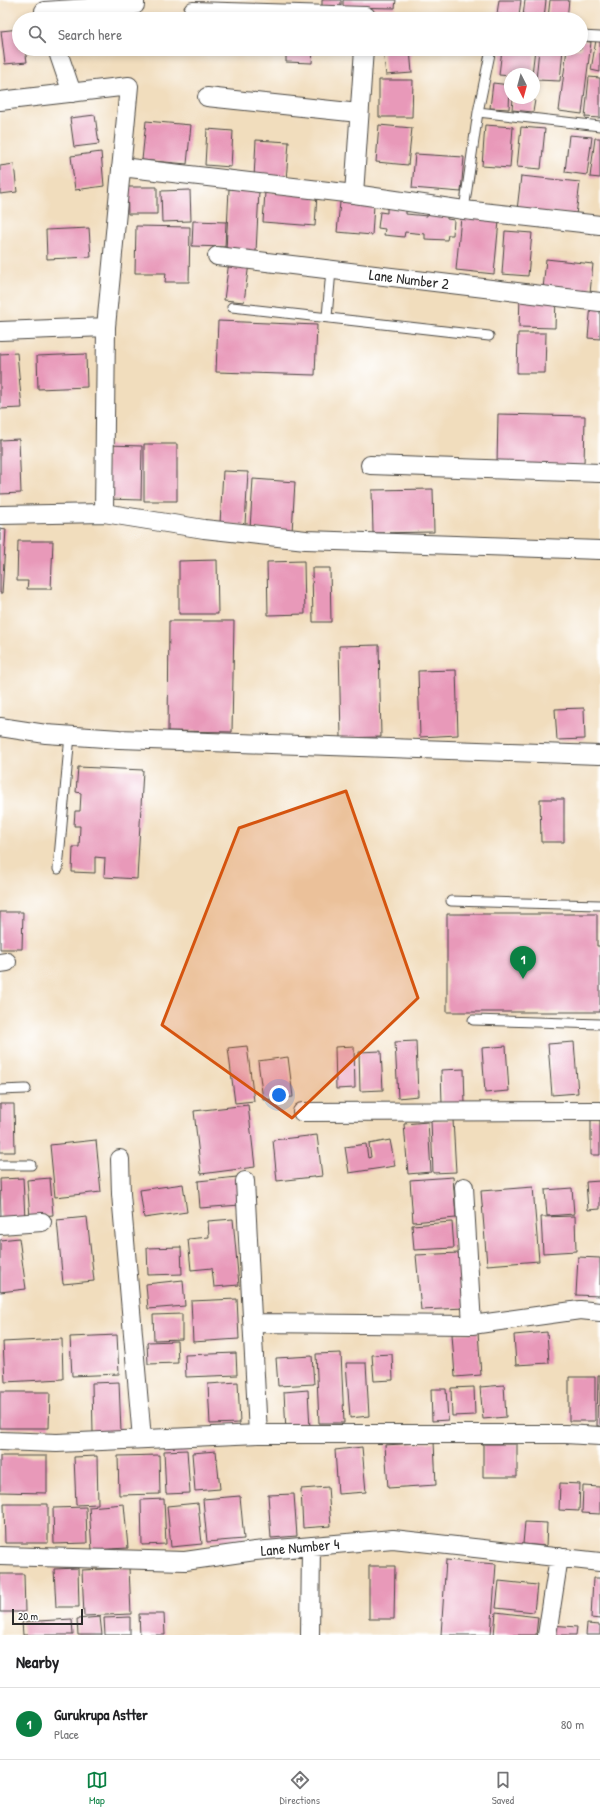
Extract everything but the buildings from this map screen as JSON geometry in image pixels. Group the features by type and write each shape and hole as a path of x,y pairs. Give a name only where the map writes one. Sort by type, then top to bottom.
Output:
{"street":[{"path":"44,10 135,5 135,0"},
{"path":"193,11 228,12"},
{"path":"59,56 72,93"},
{"path":"354,194 363,56"},
{"path":"0,101 129,86 106,327 104,513"},
{"path":"207,97 359,113"},
{"path":"121,167 354,194 464,210 600,224"},
{"name":"Lane Number 2","path":"217,256 600,302"},
{"path":"0,331 106,327"},
{"path":"370,466 600,474"},
{"path":"0,515 104,513 204,529 306,540 600,550"},
{"path":"0,727 119,739 600,755"},
{"path":"302,1112 600,1112"},
{"path":"120,1159 121,1194 142,1439"},
{"path":"245,1181 258,1434"},
{"path":"464,1187 472,1325"},
{"path":"0,1225 42,1222"},
{"path":"253,1323 472,1325 580,1310 600,1312"},
{"path":"0,1441 57,1443 258,1434 565,1434 600,1436"},
{"name":"Lane Number 4","path":"0,1556 185,1561 256,1551 393,1539 600,1562"},
{"path":"310,1635 311,1546"},
{"path":"546,1635 559,1557"}],"lane":[{"path":"588,37 600,38"},
{"path":"464,210 478,112 490,56"},
{"path":"478,112 600,126"},
{"path":"327,317 331,270"},
{"path":"232,307 489,336"},
{"path":"58,869 70,735"},
{"path":"451,901 600,905"},
{"path":"473,1020 600,1024"},
{"path":"0,1090 26,1089"},
{"path":"0,1165 31,1164"}],"highlighted area":[{"path":"346,791 418,998 292,1118 162,1025 239,828"}],"place":[{"name":"Gurukrupa Astter","path":"523,979"}]}
